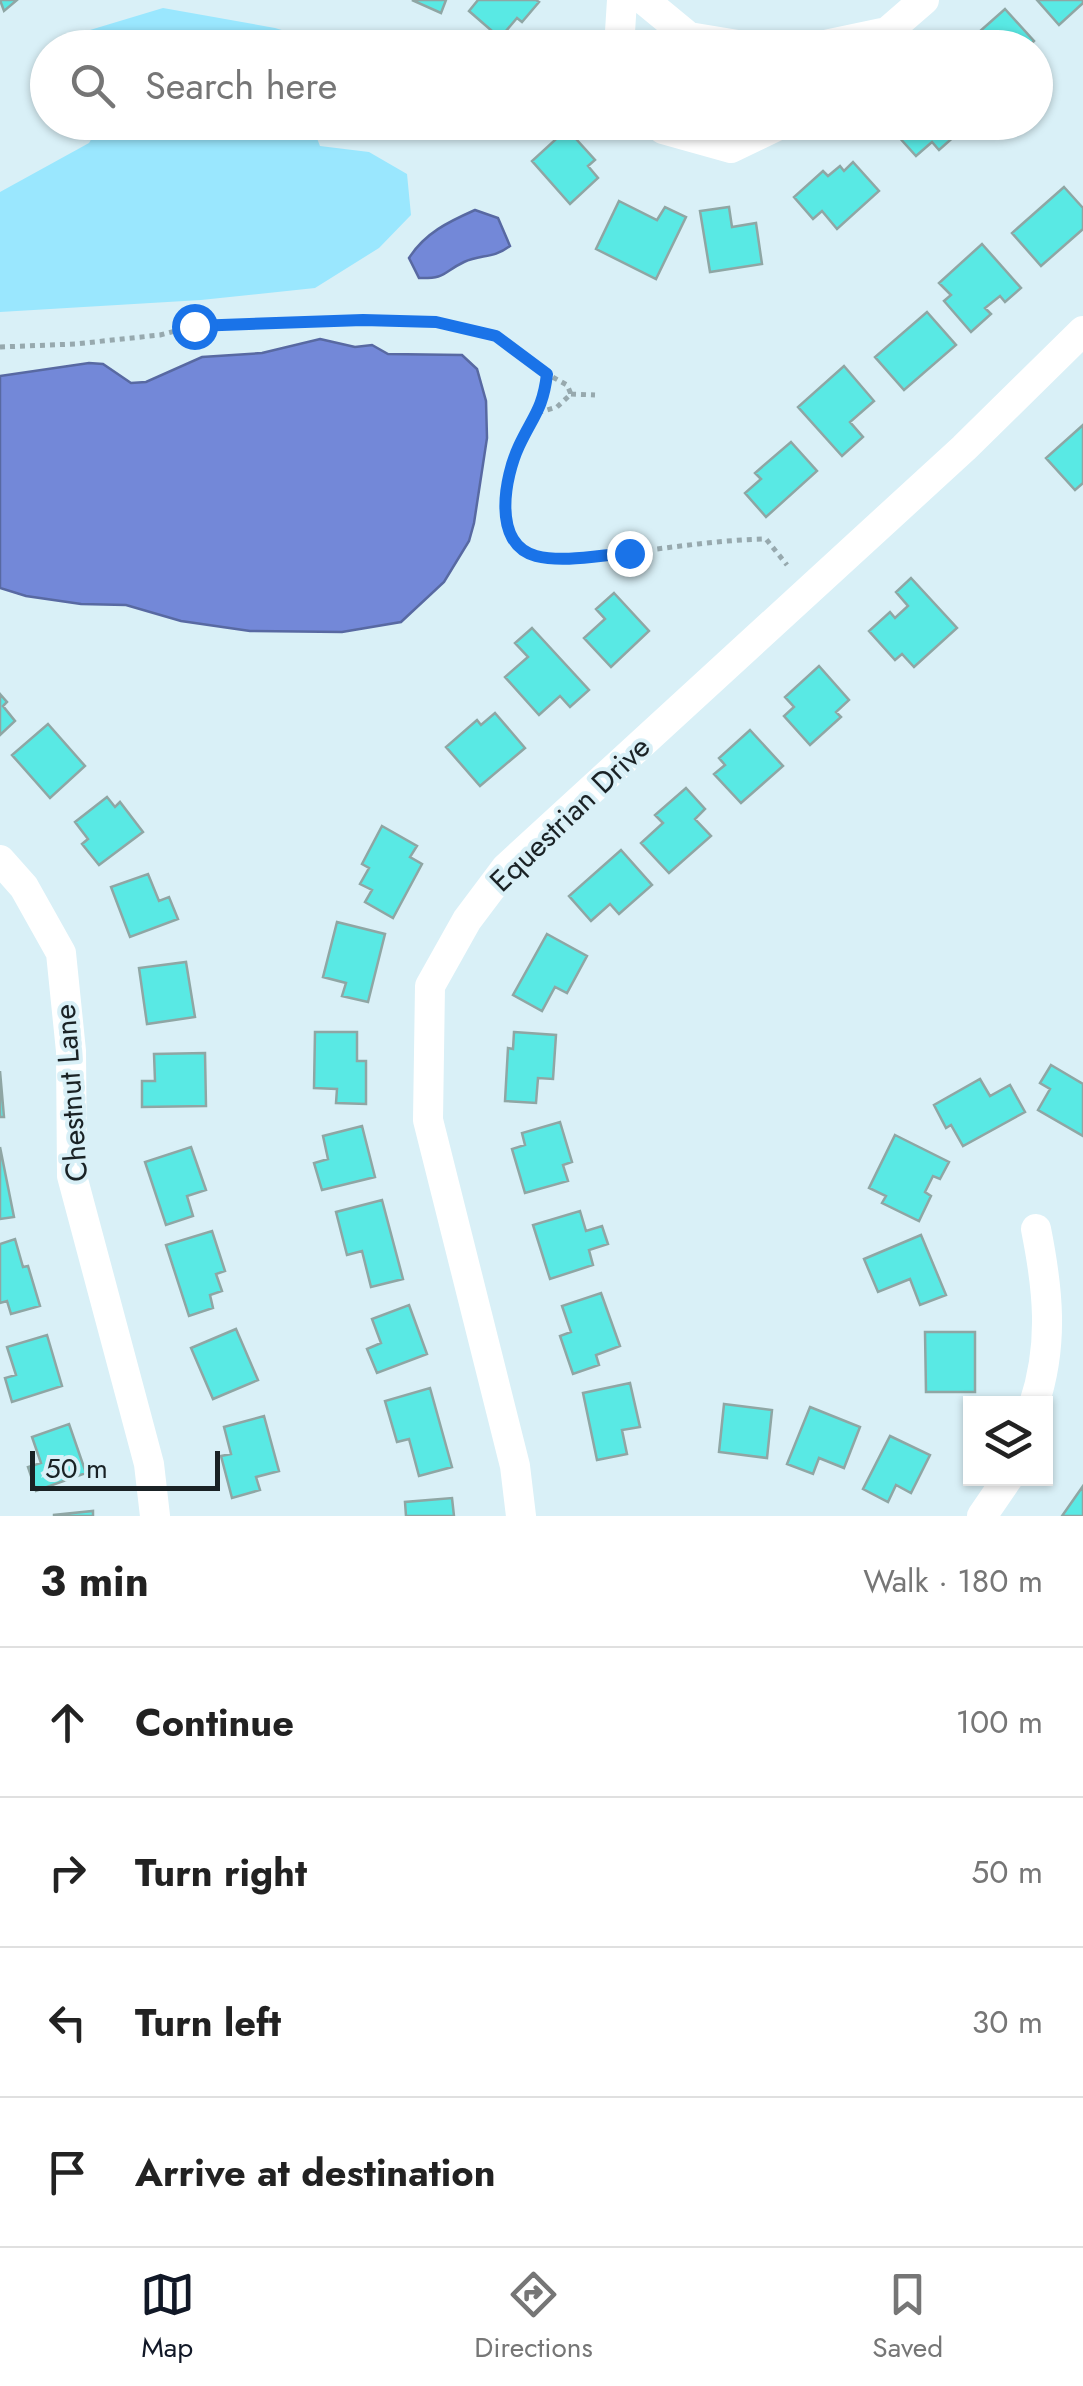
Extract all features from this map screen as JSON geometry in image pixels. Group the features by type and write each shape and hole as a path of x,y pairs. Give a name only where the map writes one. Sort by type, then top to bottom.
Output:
{"street":[{"path":"620,30 622,0"},
{"path":"644,0 680,30"},
{"path":"889,30 924,0"},
{"path":"702,140 731,148 748,140"},
{"name":"Equestrian Drive","path":"521,1516 516,1466 428,1120 430,986 467,920 506,868 964,448 1083,331"},
{"name":"Chestnut Lane","path":"0,860 24,886 61,952 70,1052 72,1176 149,1464 155,1516"},
{"path":"1036,1229 1048,1291 1045,1372 1037,1396"},
{"path":"982,1516 1003,1486"}],"path":[{"path":"0,347 126,339 194,326 363,320 436,322 496,336 567,385 572,394"},
{"path":"547,374 540,412 518,447 504,496 508,526 516,544 534,556 570,558 766,539 787,565"},
{"path":"540,412 557,407 572,394 595,395"}],"shaded area":[{"path":"163,8 282,30 90,30"},
{"path":"318,140 320,146 369,152 407,174 411,215 379,248 315,288 201,300 0,312 0,192 89,143"}],"water":[{"path":"475,210 498,218 510,246 464,262 440,276 419,278 409,258 415,249 438,229"},
{"path":"320,339 355,347 372,345 388,354 462,355 477,369 486,401 487,438 469,541 444,582 401,622 342,632 250,631 181,621 126,605 81,604 0,588 0,376 89,363 103,364 131,383 146,382 202,357 262,353"}],"building":[{"path":"0,0 17,0 4,11"},
{"path":"412,0 446,0 441,13"},
{"path":"478,0 539,2 522,22 517,18 507,30 491,30 469,11"},
{"path":"1037,0 1083,0 1083,3 1059,25"},
{"path":"1005,9 1024,30 981,30"},
{"path":"555,140 577,140 595,160 588,166 598,178 570,204 532,161"},
{"path":"902,140 950,140 939,150 932,142 916,156"},
{"path":"853,162 879,191 837,229 822,211 813,219 794,197 823,171 828,176 840,166 844,171"},
{"path":"1064,187 1083,208 1083,229 1041,266 1012,233"},
{"path":"619,201 657,220 665,207 686,217 656,279 596,249"},
{"path":"729,207 732,227 756,223 762,264 710,272 700,211"},
{"path":"982,244 1021,288 1005,302 1000,296 985,308 991,314 971,332 944,301 951,295 939,283"},
{"path":"927,312 956,345 904,390 875,357"},
{"path":"844,366 874,401 850,422 863,437 842,456 798,407"},
{"path":"1083,425 1083,483 1075,490 1046,458"},
{"path":"791,442 817,471 766,517 745,493 761,479 755,473"},
{"path":"911,578 957,628 914,667 902,654 895,660 869,631 890,612 895,618 908,606 896,592"},
{"path":"614,593 649,631 611,667 584,638 605,619 596,609"},
{"path":"532,628 589,690 570,707 560,696 539,715 505,677 528,657 515,643"},
{"path":"819,666 849,700 836,712 841,717 810,745 784,716 794,707 785,697"},
{"path":"0,694 7,702 3,706 15,721 0,735"},
{"path":"495,713 525,748 480,786 446,747 477,720 481,725"},
{"path":"48,724 85,766 50,798 12,755"},
{"path":"750,730 783,766 741,803 714,774 725,765 719,758"},
{"path":"686,788 705,809 695,819 711,836 669,873 641,843 663,823 655,815"},
{"path":"107,797 115,807 120,802 143,832 99,865 82,844 88,839 75,822"},
{"path":"382,826 417,846 410,857 422,864 393,918 365,902 372,890 360,884 369,868 362,864"},
{"path":"621,850 652,885 619,914 610,904 591,921 569,896"},
{"path":"148,874 159,901 169,897 178,919 130,937 111,887"},
{"path":"337,922 385,934 368,1002 342,996 346,983 323,977"},
{"path":"547,934 587,956 567,993 555,987 542,1011 513,995"},
{"path":"186,962 195,1017 147,1024 139,968"},
{"path":"315,1032 357,1032 357,1061 366,1061 366,1104 336,1103 337,1089 314,1088"},
{"path":"514,1032 556,1035 553,1079 538,1078 536,1103 505,1101 508,1048 513,1049"},
{"path":"205,1053 206,1106 142,1107 142,1081 155,1081 154,1054"},
{"path":"1051,1065 1083,1084 1083,1136 1038,1110 1050,1089 1040,1083"},
{"path":"0,1071 4,1117 0,1117"},
{"path":"980,1079 990,1096 1010,1085 1025,1112 963,1146 951,1125 946,1128 934,1105"},
{"path":"560,1122 572,1162 563,1165 568,1181 525,1193 512,1149 525,1145 522,1133"},
{"path":"362,1126 375,1177 322,1190 314,1163 328,1159 323,1136"},
{"path":"895,1135 949,1162 940,1179 933,1176 925,1192 931,1196 919,1221 882,1203 886,1196 869,1188"},
{"path":"0,1147 14,1217 0,1219"},
{"path":"191,1147 206,1190 187,1196 193,1216 166,1225 145,1162"},
{"path":"382,1200 403,1279 371,1287 362,1251 347,1255 336,1212"},
{"path":"580,1211 586,1231 602,1226 608,1244 589,1250 593,1265 550,1279 533,1225"},
{"path":"212,1231 225,1271 216,1274 222,1291 210,1295 213,1308 189,1316 166,1245"},
{"path":"921,1235 946,1295 920,1305 910,1279 878,1292 864,1259"},
{"path":"15,1239 40,1306 11,1314 7,1301 0,1303 0,1244"},
{"path":"601,1293 620,1346 596,1355 599,1365 573,1374 560,1336 571,1332 562,1306"},
{"path":"409,1305 427,1354 377,1373 367,1349 381,1343 372,1319"},
{"path":"236,1329 258,1380 213,1399 191,1348"},
{"path":"925,1332 975,1332 975,1392 926,1392"},
{"path":"47,1335 62,1386 12,1402 5,1378 16,1375 7,1347"},
{"path":"630,1383 640,1427 622,1430 627,1454 597,1460 583,1393"},
{"path":"430,1388 452,1467 419,1476 409,1439 397,1442 385,1401"},
{"path":"724,1404 772,1410 767,1458 719,1452"},
{"path":"810,1407 860,1427 844,1468 819,1458 813,1474 787,1464"},
{"path":"264,1416 279,1471 256,1477 260,1490 232,1498 221,1456 231,1454 224,1427"},
{"path":"69,1424 86,1473 36,1491 28,1467 41,1463 32,1437"},
{"path":"890,1436 930,1455 911,1493 896,1485 888,1502 863,1489"},
{"path":"1083,1486 1083,1516 1062,1516"},
{"path":"452,1498 454,1516 406,1516 405,1502"},
{"path":"93,1511 93,1516 54,1516 54,1515"}],"route":[{"path":"194,326 363,320 436,322 496,336 547,374 540,412 518,447 504,496 508,526 516,544 534,556 570,558 629,553"}]}
